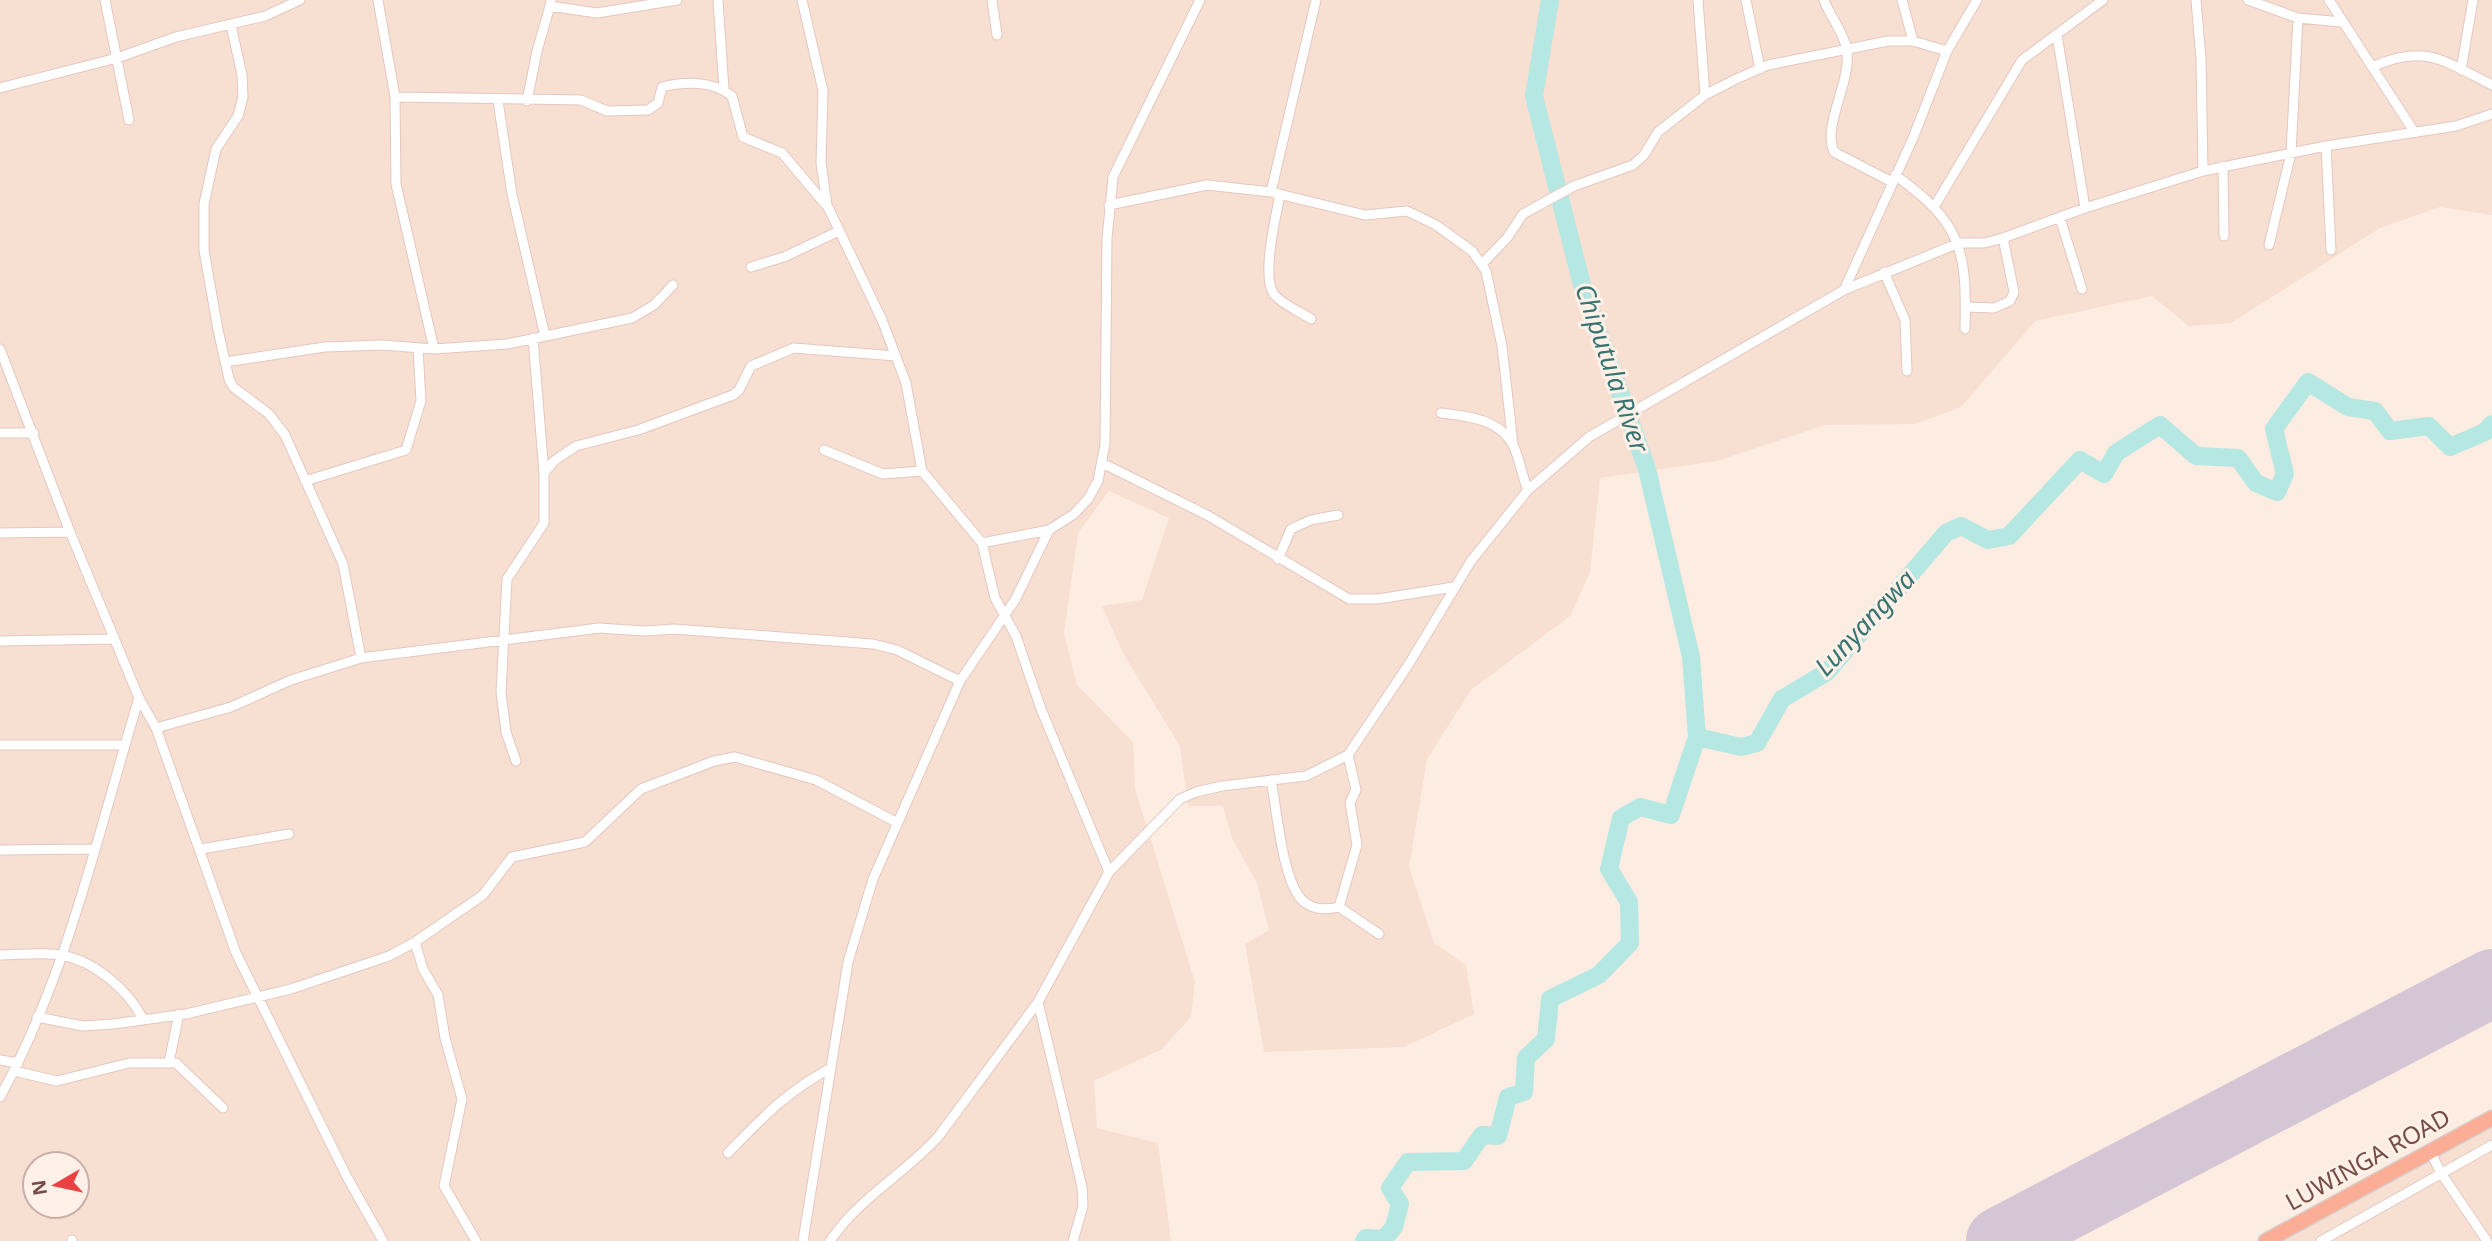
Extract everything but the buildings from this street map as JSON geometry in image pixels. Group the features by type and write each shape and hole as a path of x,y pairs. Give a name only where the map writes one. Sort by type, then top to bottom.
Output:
{"highway":[{"name":"LUWINGA ROAD","path":"2266,1241 2492,1118"}],"street":[{"path":"105,0 129,120"},
{"path":"0,88 117,58 176,37 265,16 300,0"},
{"path":"378,0 395,97 396,184 434,349"},
{"path":"527,101 550,3 597,13 677,0"},
{"path":"718,0 724,90"},
{"path":"802,0 822,91 821,163 827,205"},
{"path":"992,0 996,35"},
{"path":"982,543 1049,530 1074,514 1088,499 1098,481 1102,463 1109,205 1121,157 1200,0"},
{"path":"1311,319 1275,296 1270,284 1270,253 1276,193 1316,0"},
{"path":"1698,0 1705,94"},
{"path":"1746,0 1760,69"},
{"path":"1824,0 1847,51 1843,91 1834,116 1830,143 1834,152 1893,179 1934,207 1959,243 1966,271 1965,329"},
{"path":"1902,0 1913,41"},
{"path":"1844,290 1947,51 1978,0"},
{"path":"1934,207 2017,66 2029,52 2057,35 2103,0"},
{"path":"2196,0 2201,59 2203,171"},
{"path":"2248,0 2298,18 2341,22"},
{"path":"2329,0 2413,130"},
{"path":"2461,70 2473,0"},
{"path":"2269,245 2291,153 2298,18"},
{"path":"231,25 242,75 243,97 238,116 216,149 204,204 205,250 225,362 233,387 269,414 282,429 343,564 361,659"},
{"path":"2057,35 2085,208"},
{"path":"1482,264 1507,238 1523,214 1556,194 1633,165 1644,155 1658,132 1705,94 1760,69 1888,41 1913,41 1947,51"},
{"path":"2372,67 2396,56 2422,54 2492,85"},
{"path":"395,97 498,101 581,100 607,111 654,108 659,92 667,86 692,83 724,90 732,96 737,106 743,137 782,153 827,205 906,383 922,471 982,543 992,589 1109,872"},
{"path":"498,101 522,243 545,336"},
{"path":"830,1241 858,1205 923,1153 938,1137 1038,1002 1109,872 1180,799 1222,786 1306,776 1348,755 1407,667 1486,539 1528,490 1589,437 1844,290 1959,243 1984,243 2003,238 2085,208 2222,166 2413,130 2456,126 2492,114"},
{"path":"2326,146 2331,250"},
{"path":"2222,166 2224,236"},
{"path":"1109,205 1207,185 1276,193 1365,215 1407,211 1436,225 1472,251 1482,264 1489,282 1502,346 1513,444 1528,490"},
{"path":"2060,218 2082,289"},
{"path":"751,267 784,257 839,231"},
{"path":"1965,307 1994,308 2010,301 2014,292 2003,238"},
{"path":"1884,272 1905,320 1907,371"},
{"path":"225,362 325,347 382,345 434,349 495,345 632,318 654,305 673,285"},
{"path":"516,761 506,732 501,692 510,571 532,545 544,523 544,473 533,338"},
{"path":"305,481 406,450 421,401 418,348"},
{"path":"544,473 554,461 576,446 638,429 733,395 739,390 751,366 784,351 805,348 896,356"},
{"path":"0,349 114,639 139,698 156,728 201,849 225,925 347,1177 383,1241"},
{"path":"1441,413 1486,420 1513,444"},
{"path":"0,433 34,433"},
{"path":"824,450 883,474 922,471"},
{"path":"1102,463 1208,515 1349,598 1378,599 1454,587"},
{"path":"1279,559 1291,529 1311,520 1338,515"},
{"path":"803,1241 857,927 896,822 960,681 1005,615 1034,566 1049,530"},
{"path":"0,533 70,532"},
{"path":"156,728 231,707 304,675 361,659 599,628 645,631 674,629 873,644 897,650 960,681"},
{"path":"0,641 114,639"},
{"path":"0,1097 16,1067 62,955 139,698"},
{"path":"0,745 124,745"},
{"path":"1339,907 1357,845 1350,803 1356,790 1348,755"},
{"path":"37,1017 83,1026 179,1014 259,998 389,956 415,942 483,895 512,857 585,842 641,789 714,761 735,757 794,773 839,790 896,822"},
{"path":"1271,780 1288,869 1297,892 1313,907 1329,910 1339,907"},
{"path":"201,849 289,834"},
{"path":"0,850 94,849"},
{"path":"1339,907 1379,934"},
{"path":"415,942 424,969 438,995 445,1038 462,1099 444,1186 476,1241"},
{"path":"0,955 62,955 106,975 128,994 143,1019"},
{"path":"1038,1002 1082,1187 1083,1206 1073,1241"},
{"path":"169,1062 179,1014"},
{"path":"0,1060 57,1081 130,1063 169,1062 182,1066 223,1108"},
{"path":"728,1153 787,1094 831,1068"},
{"path":"2321,1241 2492,1144"},
{"path":"2431,1151 2441,1173 2490,1241"}],"shaded area":[{"path":"0,0 2492,0 2492,215 2440,207 2380,228 2231,323 2189,326 2152,296 2035,321 1961,407 1915,424 1825,425 1717,461 1600,478 1590,572 1570,616 1471,690 1427,759 1409,867 1434,943 1466,965 1474,1014 1404,1047 1264,1052 1245,944 1269,930 1257,883 1232,838 1223,806 1188,806 1180,746 1124,655 1102,606 1142,600 1169,518 1109,491 1078,533 1064,633 1077,685 1133,742 1135,789 1195,982 1191,1017 1162,1049 1094,1081 1097,1128 1158,1143 1171,1241 0,1241"},
{"path":"2492,1127 2492,1241 2279,1241"}],"waterway":[{"name":"Chiputula River","path":"1550,0 1534,96 1582,285 1647,469 1691,657 1697,737"},
{"name":"Lunyangwa","path":"1364,1241 1366,1238 1384,1239 1394,1227 1400,1204 1390,1188 1408,1162 1464,1161 1482,1135 1498,1136 1508,1097 1524,1092 1526,1058 1546,1039 1550,999 1599,975 1630,943 1629,902 1609,869 1621,818 1640,807 1671,815 1697,737 1741,747 1757,743 1782,699 1827,672 1946,533 1961,526 1988,540 2009,536 2080,460 2104,474 2116,453 2160,425 2196,456 2238,458 2256,483 2277,492 2285,474 2274,429 2308,382 2348,407 2375,411 2390,431 2429,426 2450,447 2485,432 2492,424"}],"runway":[{"path":"2000,1241 2492,983"}]}
